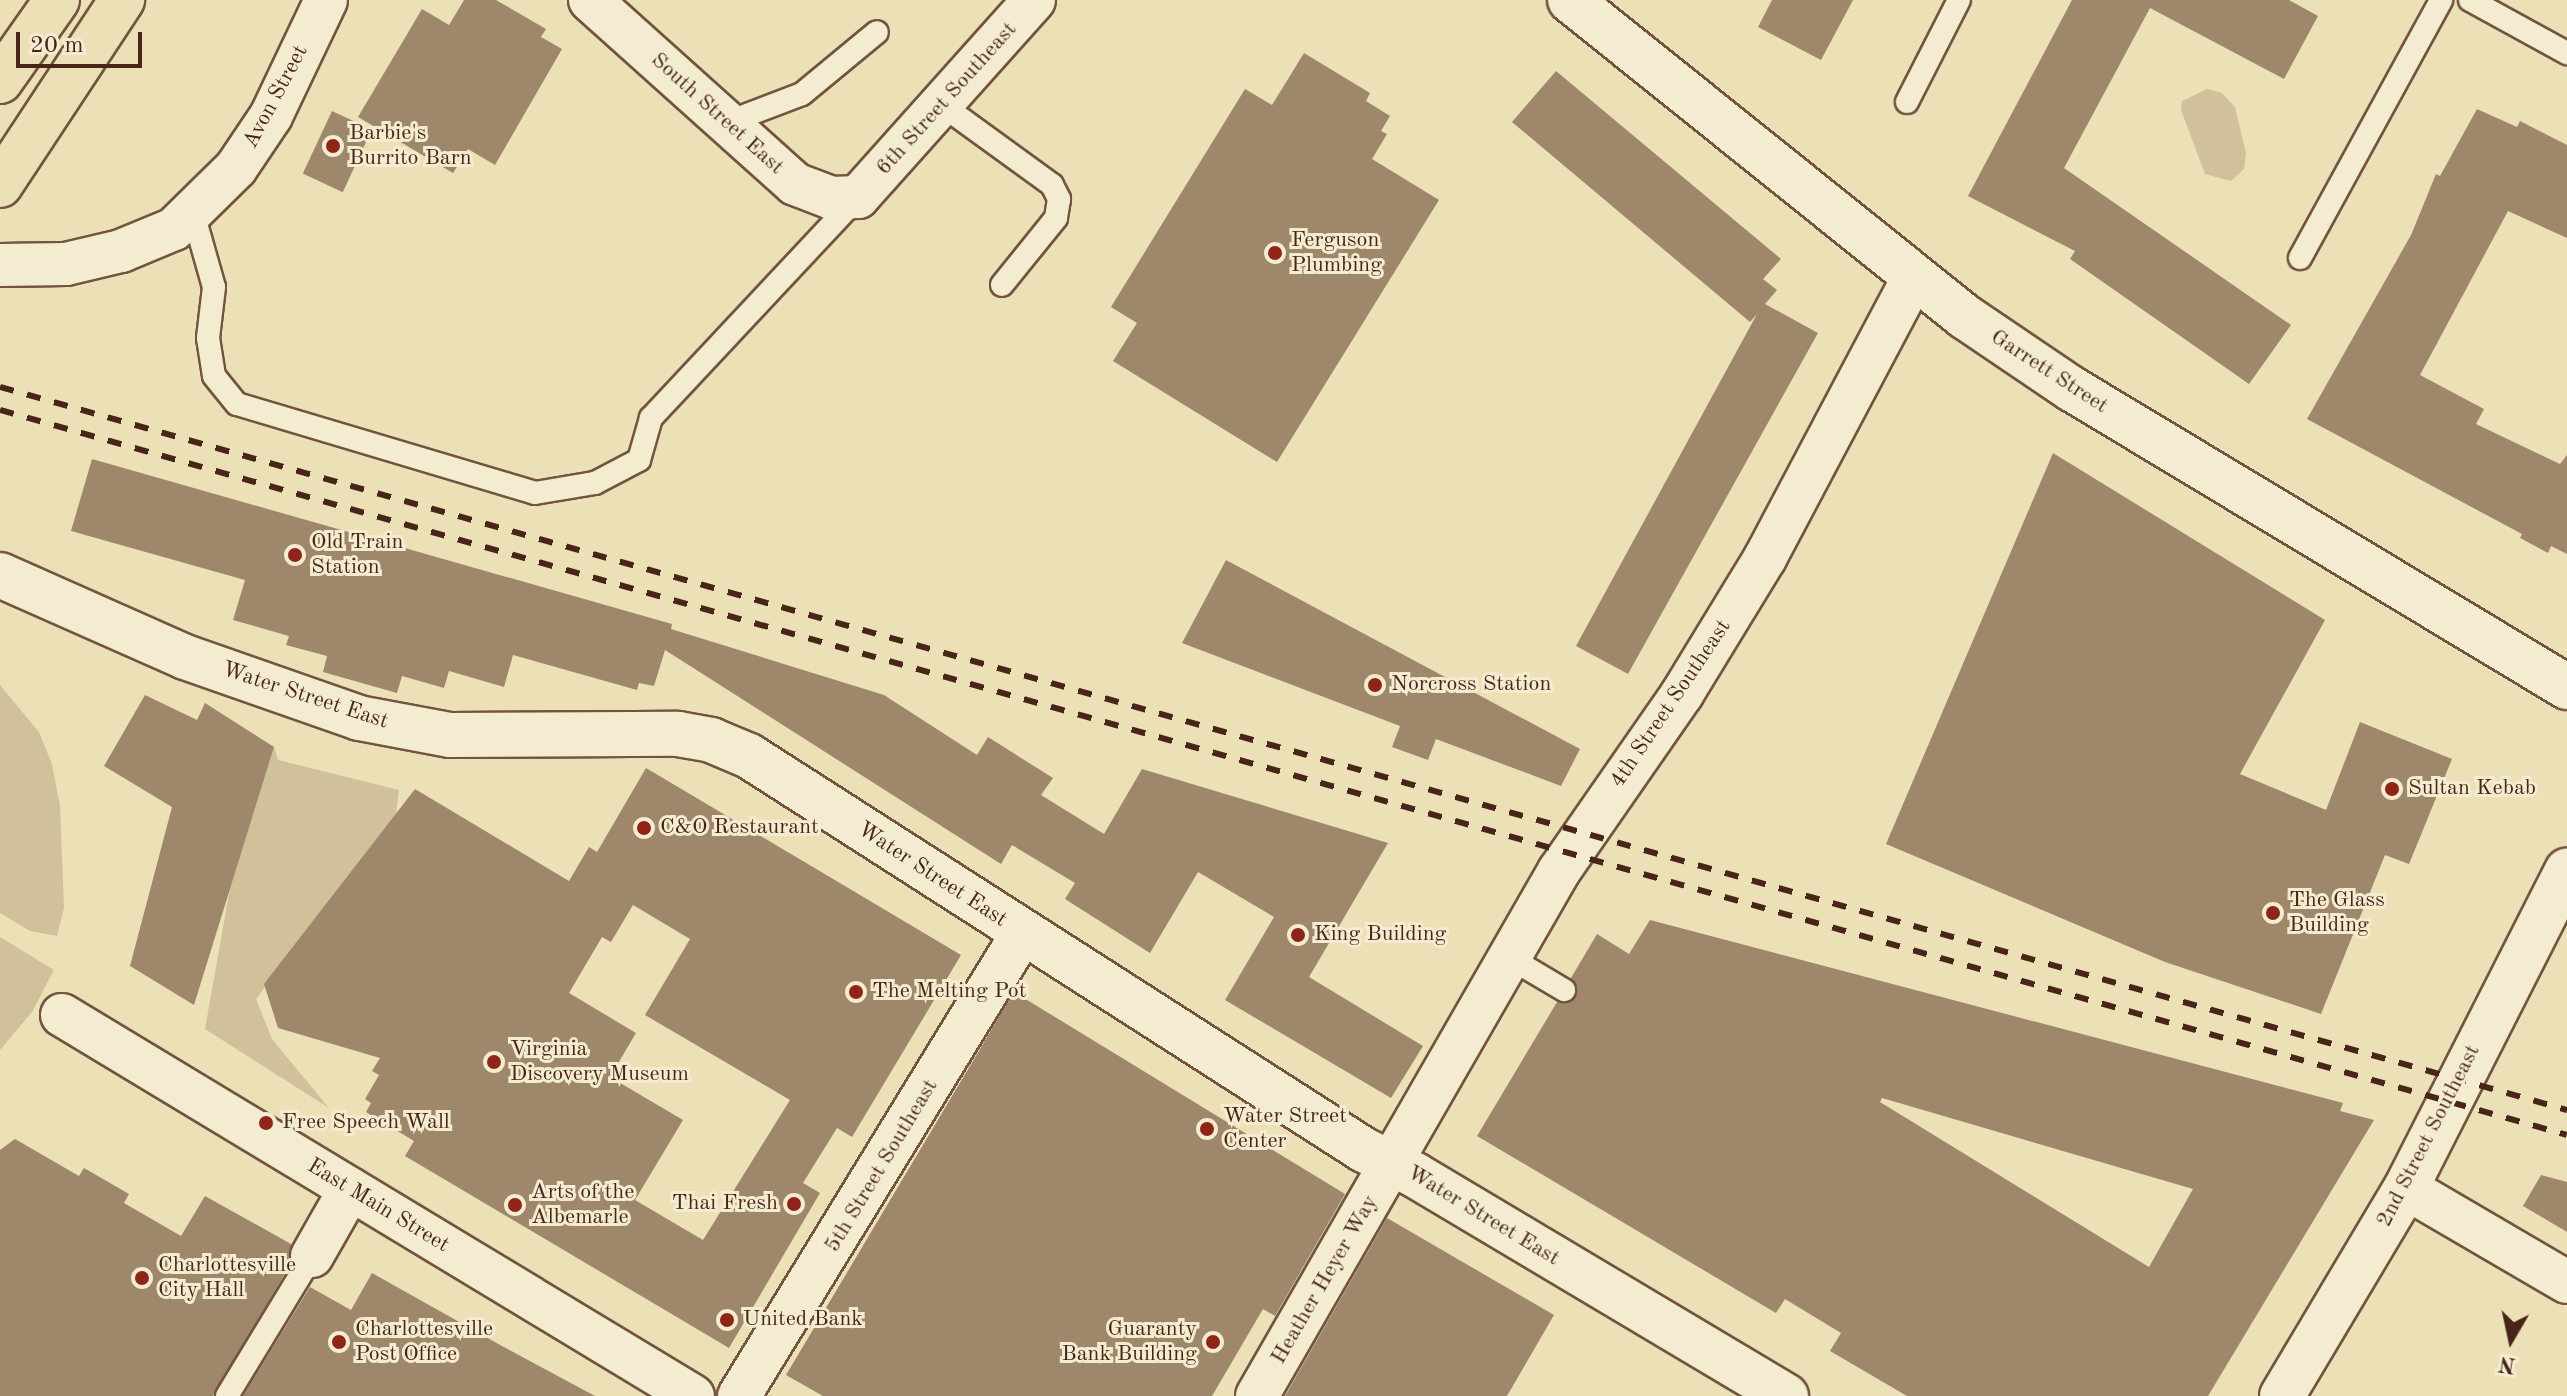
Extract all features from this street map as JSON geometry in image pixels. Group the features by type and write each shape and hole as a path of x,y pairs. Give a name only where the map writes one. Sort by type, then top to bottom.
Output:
{"main road":[{"path":"0,81 57,0"},
{"path":"0,185 122,0"}],"street":[{"name":"Avon Street","path":"0,265 66,264 121,251 174,229 236,168 271,116 326,0"},
{"name":"South Street East","path":"590,0 807,192 858,197"},
{"name":"6th Street Southeast","path":"858,197 1034,0"},
{"name":"Garrett Street","path":"1570,0 1913,279 2072,389 2567,687"},
{"name":"4th Street Southeast","path":"1392,1163 1591,819 1646,749 1765,558 1913,279"},
{"name":"Water Street East","path":"0,575 185,657 359,718 450,735 678,734 711,740 749,756 1022,934 1392,1163 1773,1393"},
{"name":"2nd Street Southeast","path":"2282,1396 2406,1188 2567,871"},
{"name":"5th Street Southeast","path":"739,1396 872,1186 1022,934"},
{"name":"East Main Street","path":"62,1015 693,1396"},
{"name":"Heather Heyer Way","path":"1257,1396 1392,1163"},
{"path":"2406,1188 2567,1282"},
{"path":"312,1256 350,1189"}],"lane":[{"path":"1907,102 1959,0"},
{"path":"2300,258 2441,0"},
{"path":"2470,0 2567,53"},
{"path":"726,123 802,94 877,32"},
{"path":"942,105 1052,185 1059,199 1056,218 1002,285"},
{"path":"193,213 214,287 208,338 214,376 237,404 535,493 595,483 639,460 651,418 858,197"},
{"path":"1510,958 1564,990"},
{"path":"227,1396 312,1256"}],"shaded area":[{"path":"2207,89 2222,93 2235,107 2246,153 2244,169 2231,181 2205,174 2181,110 2182,101"},
{"path":"0,685 39,732 52,764 60,806 64,908 57,936 30,931 0,913"},
{"path":"274,747 278,760 399,790 396,814 256,999 272,1039 329,1108 205,1029 230,888"},
{"path":"0,937 54,970 32,1012 0,1050"}],"building":[{"path":"464,0 496,0 546,29 541,37 562,49 495,165 468,149 453,173 358,117 422,9 449,25"},
{"path":"1772,0 1853,0 1821,60 1758,27"},
{"path":"2072,0 2289,0 2318,16 2284,79 2150,8 2064,168 2291,325 2249,384 2070,259 2075,251 1968,196"},
{"name":"Ferguson Plumbing","path":"1304,53 1370,93 1366,101 1390,116 1381,131 1387,134 1372,159 1439,200 1277,462 1113,361 1137,323 1111,307 1245,89 1272,105"},
{"path":"1556,71 1781,259 1763,279 1777,290 1765,304 1818,333 1628,674 1576,646 1757,314 1750,322 1512,122"},
{"path":"2477,109 2517,127 2520,121 2567,145 2567,238 2508,211 2420,375 2484,409 2476,424 2560,464 2567,455 2567,554 2551,546 2548,553 2520,538 2522,534 2307,419 2411,235 2436,174 2440,176"},
{"path":"332,111 372,130 343,192 303,174"},
{"path":"2053,453 2325,620 2240,774 2326,810 2360,722 2452,759 2409,864 2385,855 2321,1014 2165,962 1886,844"},
{"path":"92,459 672,624 671,629 884,695 977,755 988,737 1053,778 1041,795 1104,834 1142,769 1388,843 1309,977 1423,1046 1391,1098 1225,1000 1274,917 1198,872 1150,953 1065,899 1075,883 1012,845 1001,864 665,650 654,686 639,683 637,690 513,655 504,687 449,671 444,688 402,676 397,693 323,672 327,656 286,645 289,636 233,620 245,580 71,531"},
{"name":"Norcross Station","path":"1226,560 1580,749 1561,786 1436,739 1428,760 1392,747 1400,726 1182,643"},
{"path":"145,695 197,720 205,703 274,747 194,1005 130,966 172,807 104,766"},
{"path":"646,768 961,955 852,1137 837,1128 803,1183 820,1193 729,1348 405,1156 414,1141 366,1112 371,1103 365,1099 379,1075 372,1071 380,1058 278,1028 264,984 415,789 569,881 589,847 597,852","holes":["633,905 690,939 645,1015 790,1100 703,1240 635,1200 683,1120 610,1077 636,1033 569,993 602,937 611,942"]},
{"path":"1650,920 2343,1103 2340,1111 2374,1120 2208,1396 1907,1396 1830,1351 1841,1333 1785,1299 1776,1313 1477,1136 1557,1002 1570,1002 1576,996 1571,978 1597,934 1629,954","holes":["1882,1098 2193,1189 2149,1267 1880,1102"]},
{"path":"1014,992 1345,1194 1275,1316 1263,1309 1212,1396 823,1396 786,1375"},
{"name":"Charlottesville City Hall","path":"15,1139 79,1176 84,1168 129,1194 124,1203 181,1236 205,1196 291,1244 290,1265 213,1396 0,1396 0,1150"},
{"path":"2541,1175 2567,1182 2567,1232 2523,1206"},
{"path":"1387,1218 1554,1315 1507,1396 1285,1396"},
{"path":"372,1273 595,1396 243,1396 310,1287 351,1310"}],"railway":[{"path":"0,387 2567,1110"},
{"path":"0,410 2567,1135"}],"place":[{"name":"Barbie's Burrito Barn","path":"333,146"},
{"name":"Ferguson Plumbing","path":"1275,253"},
{"name":"Old Train Station","path":"295,555"},
{"name":"Norcross Station","path":"1375,685"},
{"name":"Sultan Kebab","path":"2392,789"},
{"name":"C&O Restaurant","path":"644,828"},
{"name":"The Glass Building","path":"2273,913"},
{"name":"King Building","path":"1298,935"},
{"name":"The Melting Pot","path":"856,992"},
{"name":"Virginia Discovery Museum","path":"494,1062"},
{"name":"Free Speech Wall","path":"266,1123"},
{"name":"Water Street Center","path":"1207,1129"},
{"name":"Thai Fresh","path":"794,1204"},
{"name":"Arts of the Albemarle","path":"515,1205"},
{"name":"Charlottesville City Hall","path":"142,1278"},
{"name":"United Bank","path":"727,1320"},
{"name":"Charlottesville Post Office","path":"339,1342"},
{"name":"Guaranty Bank Building","path":"1213,1342"}]}
